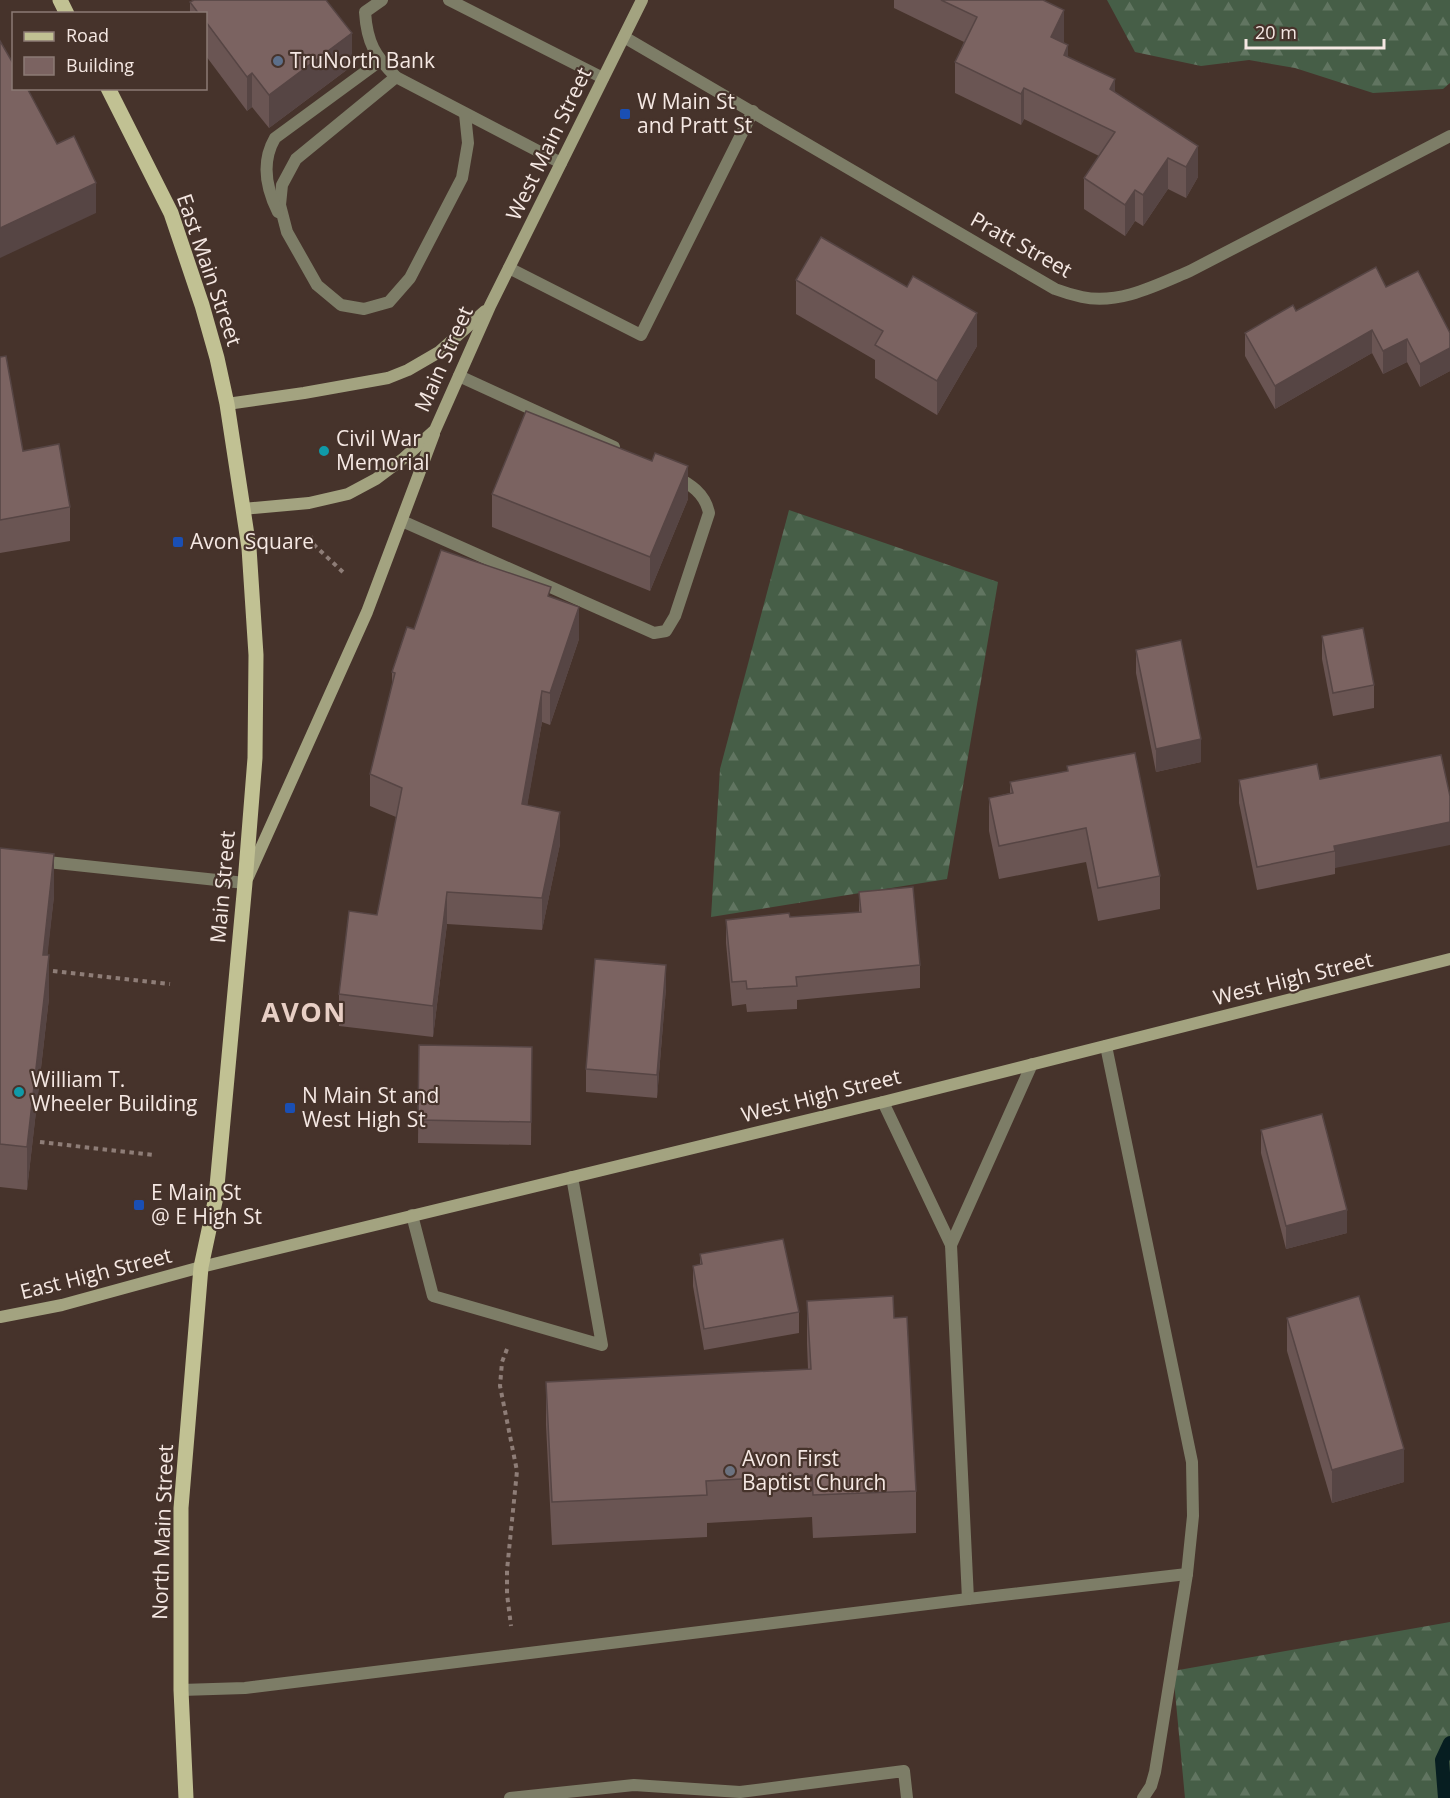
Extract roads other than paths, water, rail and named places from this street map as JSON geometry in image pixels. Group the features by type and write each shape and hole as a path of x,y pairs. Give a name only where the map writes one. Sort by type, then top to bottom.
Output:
{"main road":[{"name":"West Main Street","path":"490,306 642,0"},
{"name":"East Main Street","path":"109,90 171,213 202,305 227,404"},
{"name":"Main Street","path":"201,1267 216,1197 246,883 255,758 256,656 250,567 227,404 388,378 408,370 439,352 490,306"},
{"name":"Main Street","path":"243,509 309,503 348,494 376,479 395,465 435,430 490,306"},
{"path":"246,883 367,612 435,430"},
{"name":"West High Street","path":"201,1267 883,1102 1450,959"},
{"name":"East High Street","path":"0,1317 62,1305 201,1267"},
{"name":"North Main Street","path":"186,1798 181,1690 181,1508 201,1267"}],"street":[{"path":"382,0 364,12 366,34 380,61 396,77 561,163"},
{"path":"449,0 603,78"},
{"name":"Pratt Street","path":"624,37 1055,289 1083,298 1113,298 1149,289 1450,136"},
{"path":"380,61 275,138 268,150 266,169 269,190 287,232 317,285 341,305 364,309 389,302 410,278 462,178 468,143 465,114"},
{"path":"287,232 280,205 282,185 296,159 396,77"},
{"path":"509,268 641,335 753,111"},
{"path":"459,376 624,452"},
{"path":"402,521 654,633 666,631 675,616 710,513 707,503 698,490 665,471"},
{"path":"22,860 246,883"},
{"path":"1106,1046 1192,1462 1193,1515 1187,1574 1155,1772 1151,1786 1143,1798"},
{"path":"951,1245 1032,1064"},
{"path":"883,1102 951,1245 969,1599"},
{"path":"412,1215 433,1296 602,1345 572,1177"},
{"path":"181,1690 256,1686 1187,1574"},
{"path":"510,1798 634,1785 740,1795 904,1771 907,1798"}],"waterway":[{"path":"1445,1798 1442,1760 1450,1743"}],"place":[{"name":"TruNorth Bank","path":"278,61"},
{"name":"W Main St and Pratt St","path":"625,114"},
{"name":"Civil War Memorial","path":"324,451"},
{"name":"Avon Square","path":"178,542"},
{"name":"William T. Wheeler Building","path":"19,1092"},
{"name":"N Main St and West High St","path":"290,1108"},
{"name":"E Main St @ E High St","path":"139,1205"},
{"name":"Avon First Baptist Church","path":"730,1471"}],"district":[{"name":"AVON","path":"304,1013"}]}
